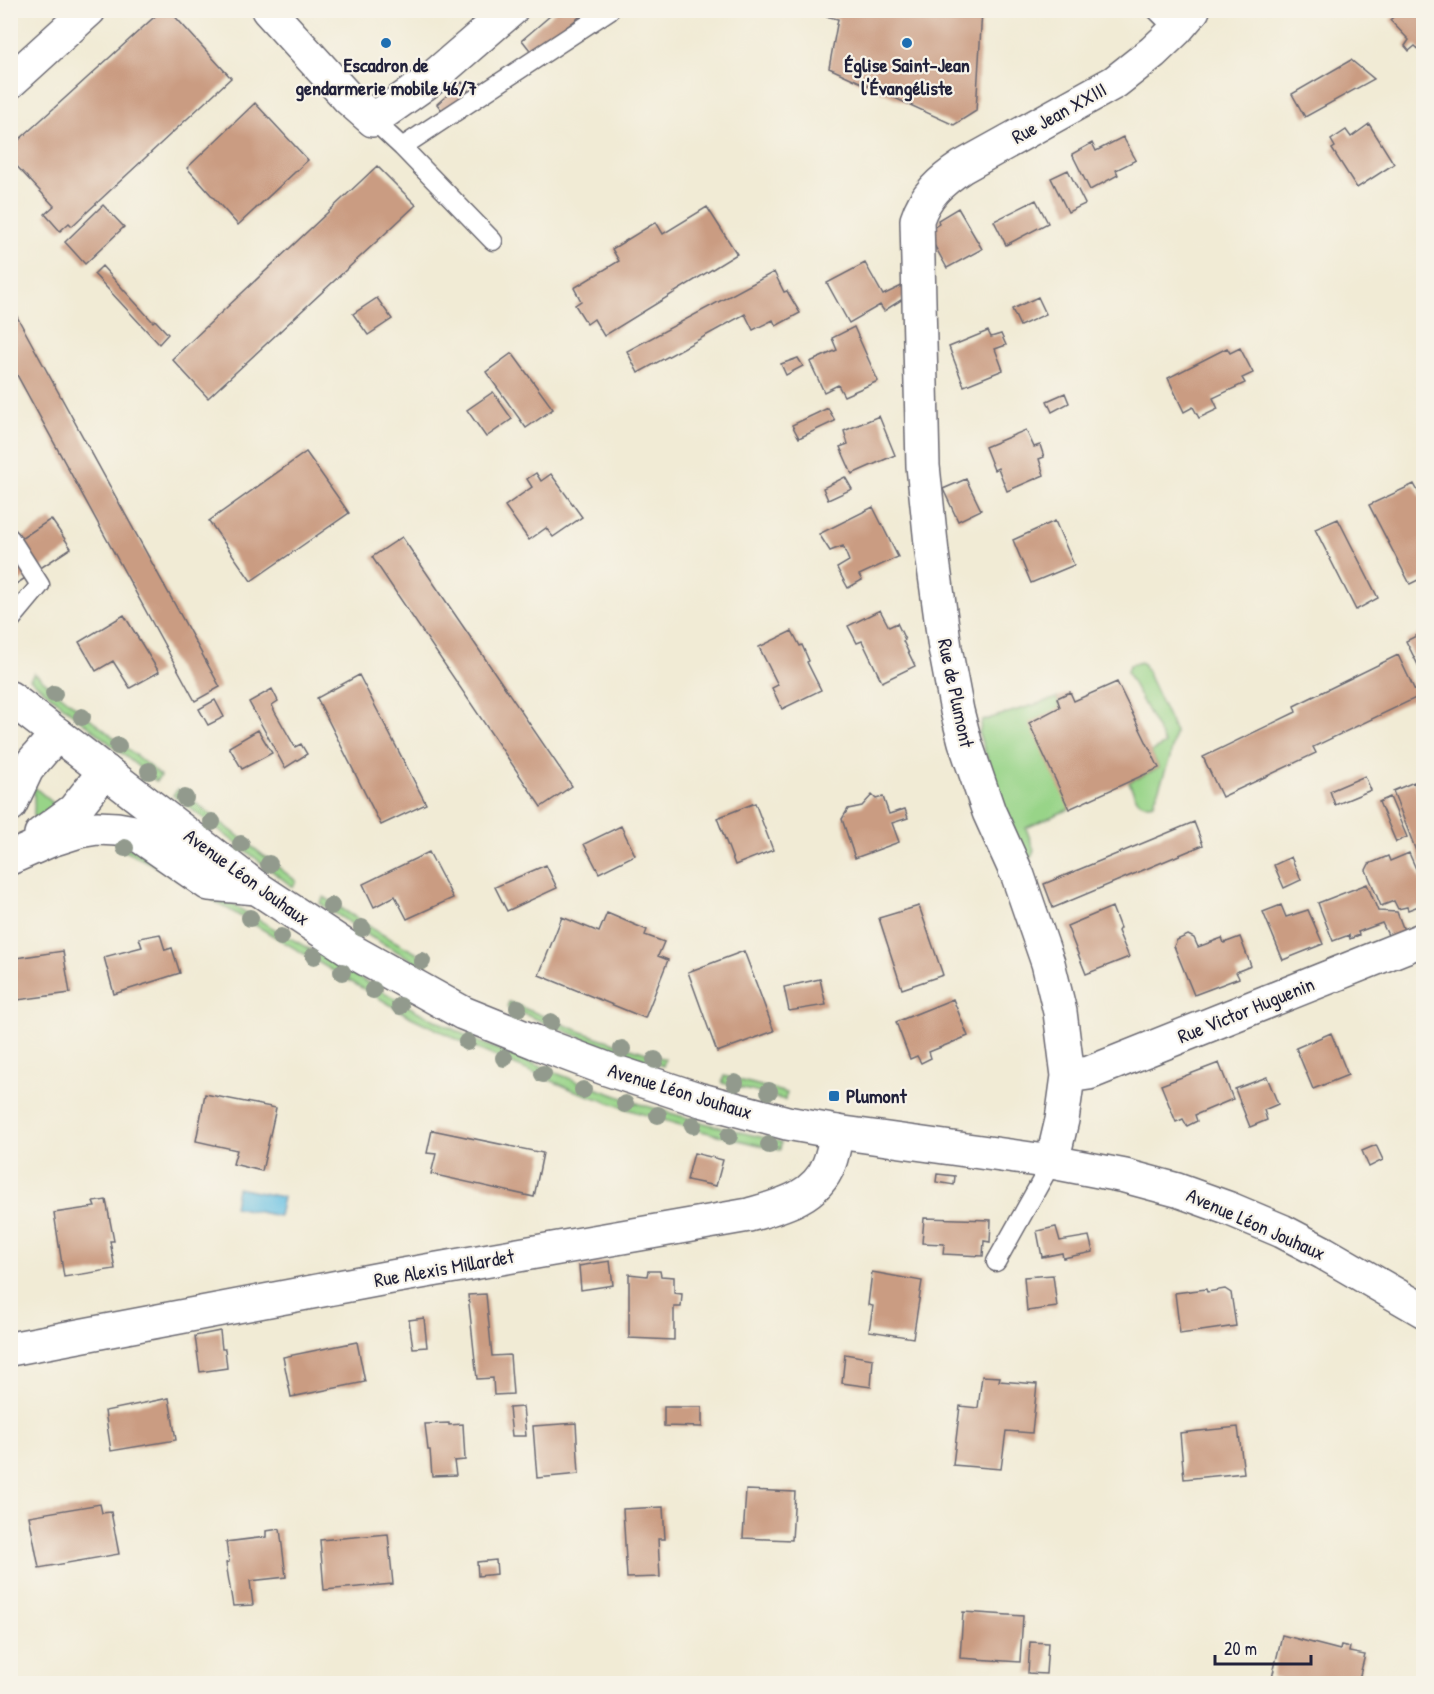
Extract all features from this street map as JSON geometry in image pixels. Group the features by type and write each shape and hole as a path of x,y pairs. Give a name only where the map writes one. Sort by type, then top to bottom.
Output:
{"street":[{"path":"10,82 88,10"},
{"path":"268,10 348,98 373,120 430,80 511,10"},
{"name":"Rue Jean XXIII","path":"920,209 943,180 962,167 1115,82 1135,68 1175,17"},
{"name":"Rue de Plumont","path":"920,209 916,232 923,466 945,648 965,742 989,812 1018,876 1048,963 1060,1012 1068,1076 1062,1120 1052,1162"},
{"name":"Avenue Léon Jouhaux","path":"10,698 257,888 357,954 463,1013 608,1070 701,1100 787,1123 1052,1162 1125,1176 1167,1187 1230,1209 1282,1232 1324,1253 1424,1311"},
{"path":"10,805 27,769 57,734"},
{"path":"10,857 74,810 105,771"},
{"path":"10,857 79,831 96,828 117,829 134,832 209,884 257,888"},
{"name":"Rue Victor Huguenin","path":"1068,1076 1089,1073 1424,939"},
{"name":"Rue Alexis Millardet","path":"10,1349 386,1278 749,1215 796,1200 811,1190 822,1178 828,1165 837,1132"}],"lane":[{"path":"402,147 610,10"},
{"path":"373,120 493,241"},
{"path":"10,538 40,585 10,621"},
{"path":"996,1262 1052,1162"}],"green space":[{"path":"1141,662 1175,732 1170,758 1154,803 1148,804 1143,804 1137,799 1129,782 1159,768 1151,752 1165,744 1127,671 1130,665"},
{"path":"34,673 161,776 156,781 30,679"},
{"path":"1057,698 1060,707 1069,809 1026,828 1034,850 1031,857 1025,860 1021,858 979,734 982,721"},
{"path":"33,786 59,808 32,830 34,819"},
{"path":"178,789 296,881 293,887 173,795"},
{"path":"119,842 195,883 415,1010 477,1041 640,1104 781,1142 780,1150 636,1112 573,1090 473,1047 411,1017 150,863 118,848"},
{"path":"324,897 376,931 429,960 425,967 371,937 320,903"},
{"path":"509,1002 587,1034 665,1059 663,1066 585,1039 507,1007"},
{"path":"724,1076 787,1093 785,1100 722,1083"}],"water":[{"path":"237,1188 283,1197 279,1216 234,1207"}],"building":[{"path":"162,10 169,10 231,78 72,226 69,223 60,231 45,214 54,206 10,159 10,148"},
{"path":"557,10 588,10 533,54 522,40"},
{"name":"Église Saint-Jean l'Évangéliste","path":"826,10 982,10 976,111 954,125 829,68 838,19 825,16"},
{"path":"1400,10 1424,10 1424,54 1415,46 1409,51 1405,46 1409,40 1390,20"},
{"path":"1351,60 1374,79 1305,117 1292,94"},
{"path":"462,82 471,95 444,113 437,104"},
{"path":"255,103 308,160 238,225 187,168"},
{"path":"1369,124 1394,164 1357,188 1332,149 1335,147 1331,140 1346,130 1351,137"},
{"path":"1123,137 1136,160 1116,170 1118,175 1090,190 1072,154 1092,143 1096,151"},
{"path":"377,166 416,205 208,398 172,359"},
{"path":"1068,170 1085,204 1068,212 1051,178"},
{"path":"1036,200 1048,223 1006,245 994,221"},
{"path":"103,205 124,227 85,264 65,242"},
{"path":"707,207 737,254 604,336 594,319 587,324 575,305 581,301 574,288 619,261 612,249 656,222 663,234"},
{"path":"958,208 982,249 947,268 927,232 939,224 938,220"},
{"path":"865,263 883,295 908,283 909,295 884,311 880,305 849,323 827,283"},
{"path":"102,266 153,322 155,320 168,334 159,344 94,274"},
{"path":"774,272 784,292 787,291 800,313 776,326 773,320 753,330 745,314 638,373 627,351"},
{"path":"1038,297 1046,314 1020,326 1012,309"},
{"path":"377,298 392,319 368,335 353,314"},
{"path":"10,304 220,687 195,701 10,362"},
{"path":"854,327 878,381 844,396 838,385 824,392 810,362 837,350 832,338"},
{"path":"988,331 991,337 1001,334 1006,345 995,349 1003,370 964,386 949,347"},
{"path":"1227,348 1230,353 1240,348 1253,373 1242,378 1245,383 1213,398 1218,409 1199,418 1193,407 1184,412 1168,378"},
{"path":"512,353 553,409 526,428 486,372"},
{"path":"798,358 803,366 786,375 781,364"},
{"path":"493,392 512,419 486,437 467,410"},
{"path":"1065,393 1069,403 1052,412 1047,401"},
{"path":"828,408 835,421 799,438 792,425"},
{"path":"879,416 895,455 852,474 840,447 848,444 844,431"},
{"path":"1026,430 1034,447 1040,445 1044,457 1039,459 1044,475 1007,491 998,468 994,470 985,447"},
{"path":"306,452 349,513 251,581 209,521"},
{"path":"536,473 541,481 551,474 582,517 553,537 546,528 529,540 505,506 532,487 527,479"},
{"path":"845,477 852,489 828,500 823,488"},
{"path":"966,479 981,510 958,521 943,489"},
{"path":"1414,484 1424,502 1424,577 1410,584 1369,505"},
{"path":"873,507 898,557 859,575 862,580 848,588 837,568 849,561 843,546 830,551 819,534"},
{"path":"51,519 71,548 10,588 10,546"},
{"path":"1338,519 1378,598 1356,610 1315,529"},
{"path":"1055,521 1074,565 1031,583 1013,540"},
{"path":"402,537 572,786 541,807 372,557"},
{"path":"880,610 889,627 897,623 915,666 882,682 862,641 857,643 848,626"},
{"path":"124,615 159,672 130,688 113,661 96,671 79,642"},
{"path":"792,631 800,646 802,645 809,661 807,662 821,690 782,709 772,688 778,685 759,647"},
{"path":"1424,632 1424,677 1406,641"},
{"path":"1398,655 1418,697 1313,747 1316,753 1222,797 1203,757 1296,712 1294,706"},
{"path":"359,675 426,804 381,825 317,698"},
{"path":"1117,682 1159,768 1069,809 1029,723 1060,707 1057,698 1070,692 1074,701"},
{"path":"272,689 278,701 272,705 275,712 295,747 301,744 307,754 285,768 249,702"},
{"path":"215,700 224,717 208,725 199,709"},
{"path":"258,730 272,753 242,769 229,747"},
{"path":"1365,776 1371,790 1335,805 1330,791"},
{"path":"1414,782 1424,803 1424,864 1421,864 1393,791"},
{"path":"872,795 876,799 883,797 889,814 905,809 908,818 892,823 899,842 855,858 842,819 848,809 862,806"},
{"path":"1390,797 1407,837 1396,842 1379,802"},
{"path":"755,803 773,850 735,865 717,818"},
{"path":"1194,822 1203,845 1053,908 1044,884"},
{"path":"621,826 635,855 599,873 584,844"},
{"path":"429,852 453,898 407,919 395,896 374,907 363,884"},
{"path":"1409,853 1424,887 1424,904 1408,910 1407,907 1398,909 1394,901 1381,906 1366,870 1369,864 1388,856 1390,861"},
{"path":"1291,857 1301,880 1284,888 1274,865"},
{"path":"546,865 557,888 507,911 495,887"},
{"path":"1367,884 1378,911 1397,912 1405,933 1390,939 1382,923 1358,932 1359,935 1350,939 1349,935 1333,941 1318,903"},
{"path":"1281,905 1286,917 1308,910 1323,944 1283,960 1263,912"},
{"path":"919,906 943,975 902,989 879,918"},
{"path":"1112,907 1120,928 1118,931 1129,957 1086,974 1067,926"},
{"path":"607,913 647,930 645,935 664,942 658,956 668,960 645,1018 539,975 562,917 599,932"},
{"path":"160,934 165,950 172,948 180,973 114,994 104,957 142,947 139,938"},
{"path":"1188,935 1194,938 1198,947 1222,938 1224,943 1240,937 1251,966 1236,972 1239,978 1194,995 1174,946 1177,940"},
{"path":"63,951 70,993 10,1001 10,959"},
{"path":"744,951 774,1031 717,1052 688,972"},
{"path":"820,979 826,1005 789,1011 784,987"},
{"path":"953,999 968,1036 929,1052 931,1058 921,1063 917,1056 910,1059 896,1022"},
{"path":"1331,1033 1348,1075 1313,1089 1296,1048"},
{"path":"1219,1063 1233,1099 1195,1115 1197,1121 1187,1126 1183,1119 1176,1122 1161,1085"},
{"path":"1267,1077 1278,1104 1264,1110 1267,1120 1250,1127 1235,1089"},
{"path":"205,1094 276,1108 262,1171 233,1164 237,1150 196,1141"},
{"path":"432,1130 543,1153 534,1197 431,1174 436,1154 427,1153"},
{"path":"1376,1145 1383,1160 1369,1167 1362,1151"},
{"path":"694,1153 723,1160 716,1186 687,1180"},
{"path":"937,1174 955,1176 954,1185 936,1182"},
{"path":"106,1200 114,1241 110,1241 115,1269 64,1277 54,1213 95,1207 93,1202"},
{"path":"924,1218 991,1220 990,1242 984,1241 983,1256 943,1254 944,1244 922,1243"},
{"path":"1056,1227 1060,1241 1089,1236 1093,1252 1063,1258 1062,1253 1042,1257 1037,1231"},
{"path":"610,1261 613,1285 581,1290 579,1266"},
{"path":"648,1271 660,1271 661,1276 674,1277 674,1293 682,1294 681,1307 674,1307 674,1340 629,1338 629,1274 647,1276"},
{"path":"872,1272 922,1281 913,1338 869,1331 873,1306 868,1305"},
{"path":"1053,1275 1057,1307 1027,1311 1024,1277"},
{"path":"1206,1289 1207,1292 1225,1289 1231,1293 1236,1326 1180,1334 1175,1293"},
{"path":"486,1294 492,1356 510,1355 513,1394 494,1395 493,1378 477,1379 468,1295"},
{"path":"424,1318 427,1347 413,1348 409,1320"},
{"path":"220,1331 227,1368 200,1372 195,1336"},
{"path":"357,1342 365,1382 291,1397 283,1357"},
{"path":"845,1354 873,1359 871,1387 842,1383"},
{"path":"982,1376 1000,1377 999,1381 1037,1384 1032,1433 1006,1431 1001,1469 953,1465 960,1406 978,1408"},
{"path":"169,1398 176,1440 111,1451 105,1411"},
{"path":"523,1407 526,1436 512,1436 509,1408"},
{"path":"664,1407 702,1407 702,1427 664,1426"},
{"path":"449,1423 449,1425 463,1424 465,1460 454,1461 456,1475 432,1476 425,1424"},
{"path":"576,1423 579,1474 537,1478 533,1426"},
{"path":"1238,1427 1244,1473 1184,1479 1180,1433"},
{"path":"746,1490 795,1492 792,1540 743,1538"},
{"path":"100,1504 102,1513 111,1512 119,1554 39,1568 29,1516"},
{"path":"663,1507 665,1539 658,1539 660,1577 627,1578 623,1509"},
{"path":"280,1529 286,1577 250,1581 253,1605 233,1606 226,1563 229,1562 226,1542 266,1537 266,1531"},
{"path":"388,1534 393,1584 324,1590 320,1540"},
{"path":"496,1560 497,1574 478,1576 477,1562"},
{"path":"963,1612 1023,1616 1020,1662 960,1658"},
{"path":"1282,1635 1340,1650 1341,1645 1350,1647 1349,1652 1365,1655 1358,1683 1296,1683 1272,1678"},
{"path":"1030,1642 1048,1643 1046,1674 1028,1673"}],"place":[{"name":"Escadron de gendarmerie mobile 46/7","path":"386,43"},
{"name":"Église Saint-Jean l'Évangéliste","path":"907,43"},
{"name":"Plumont","path":"834,1096"}]}
